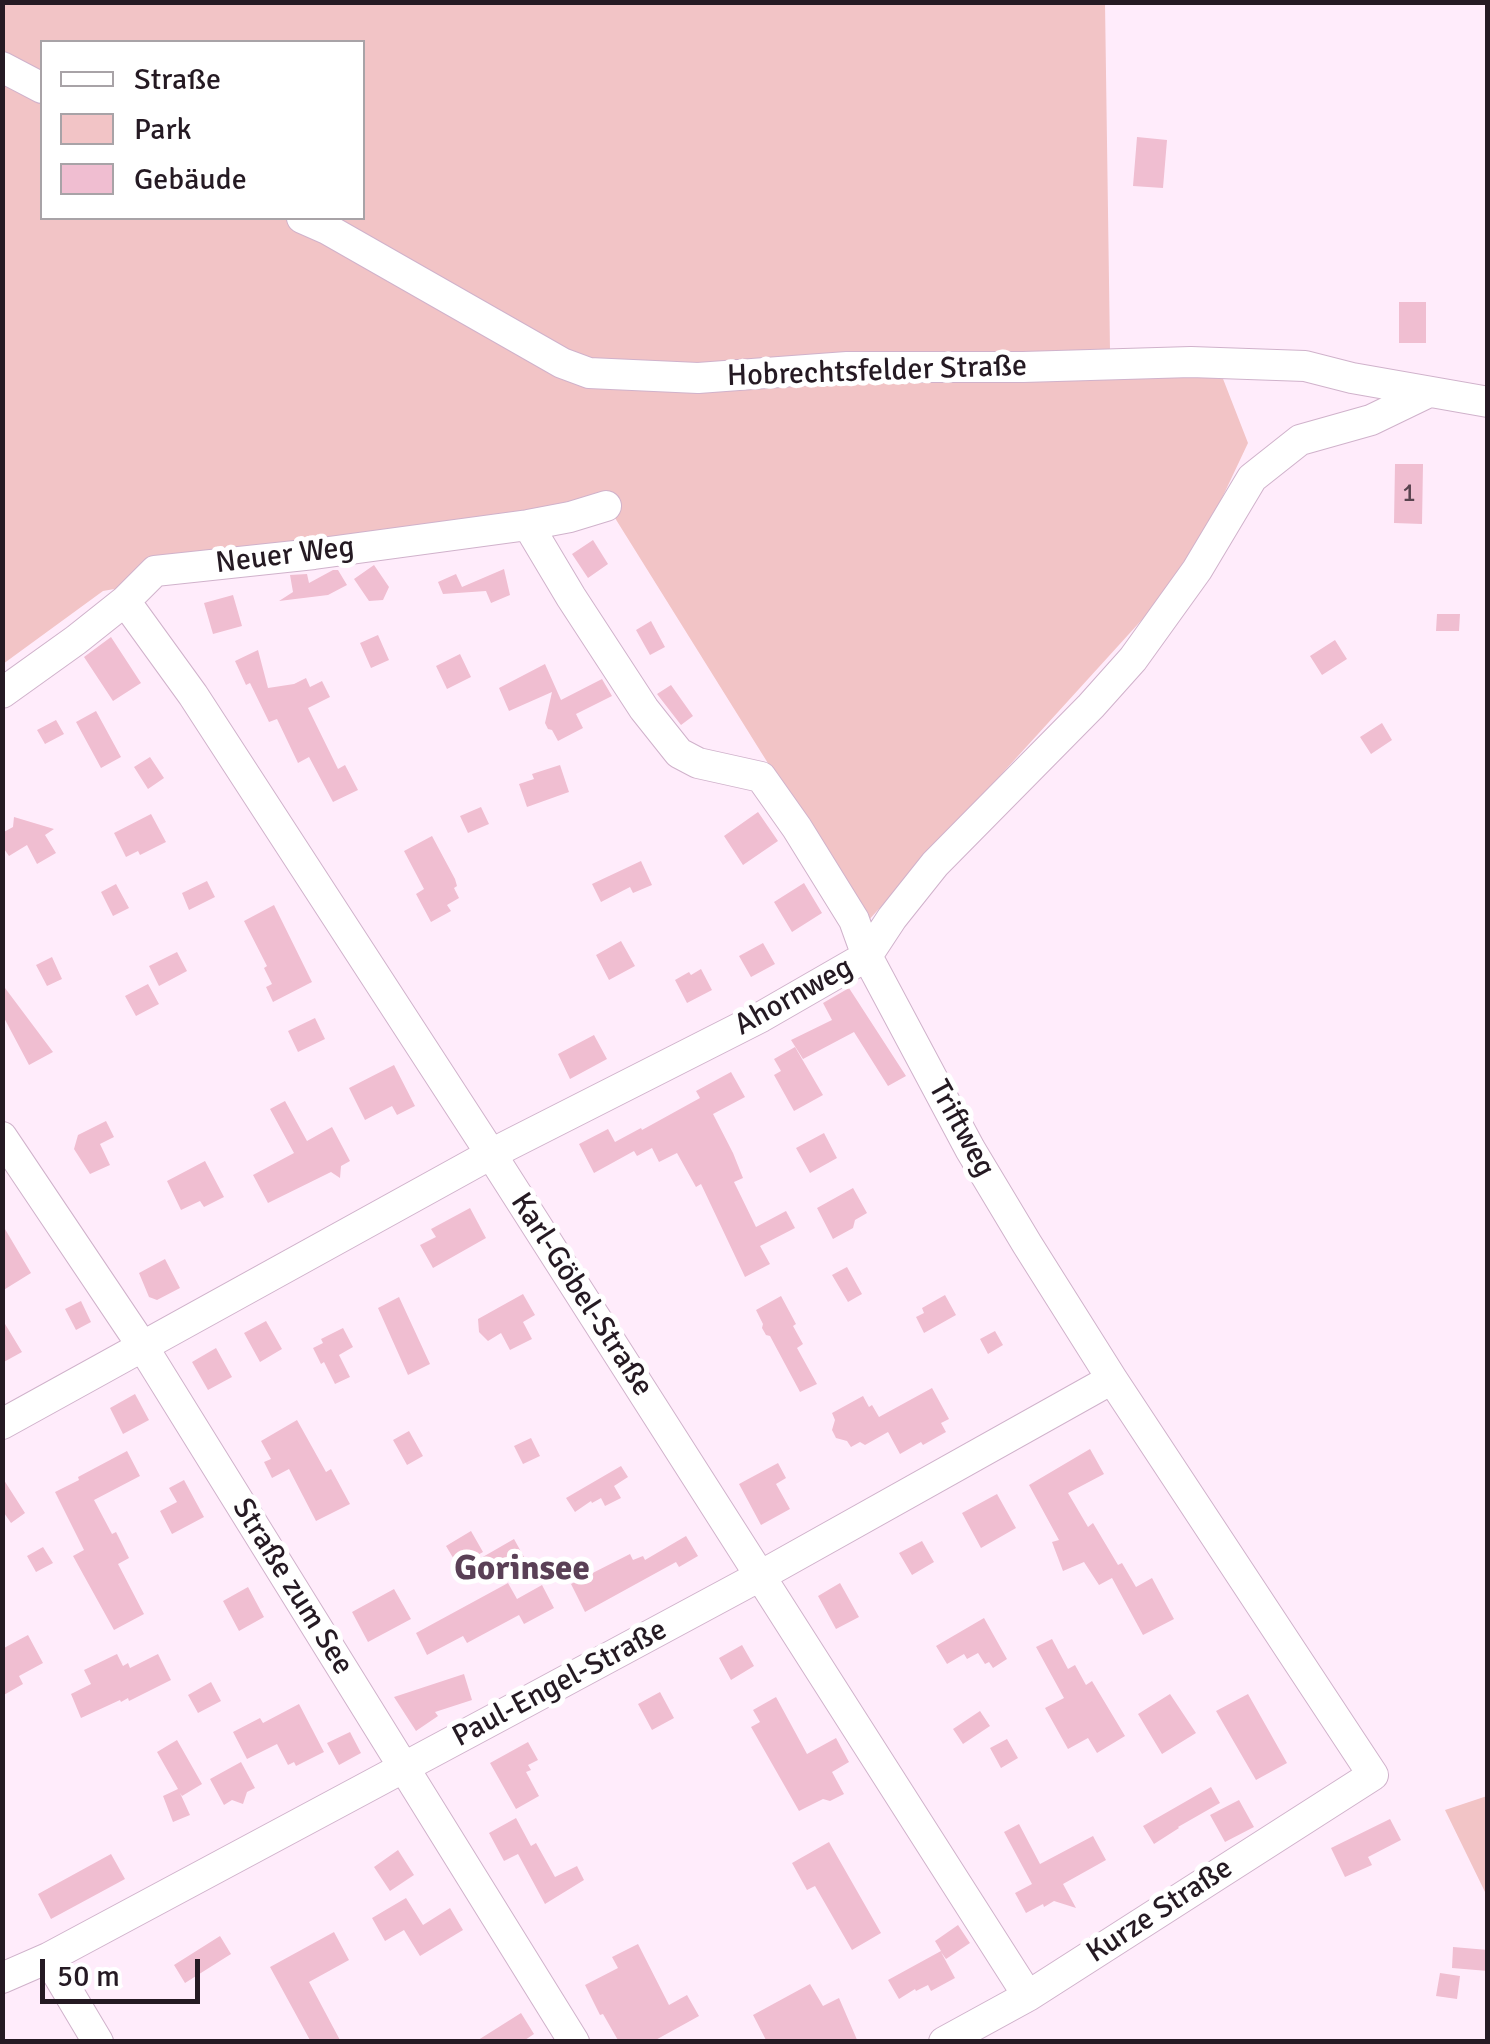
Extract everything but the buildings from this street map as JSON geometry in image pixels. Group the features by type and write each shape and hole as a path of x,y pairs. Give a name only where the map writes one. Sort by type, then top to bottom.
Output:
{"street":[{"path":"2,67 40,87"},
{"name":"Hobrechtsfelder Straße","path":"307,220 562,363 589,373 698,378 847,368 1023,368 1191,362 1304,366 1488,402"},
{"name":"Ahornweg","path":"2,1424 491,1154 760,1018 868,956 935,864 1133,659 1197,570 1252,478 1300,440 1372,420 1429,392"},
{"name":"Neuer Weg","path":"2,692 126,602 155,571 528,525 606,506"},
{"name":"Triftweg","path":"528,525 644,709 680,754 698,763 762,777 854,920 868,956 970,1148 1112,1379 1373,1775"},
{"name":"Karl-Göbel-Straße","path":"126,602 193,695 491,1154 1028,1996"},
{"name":"Straße zum See","path":"2,1137 143,1346 574,2042"},
{"name":"Paul-Engel-Straße","path":"2,1978 48,1958 760,1576 1112,1379"},
{"name":"Kurze Straße","path":"944,2042 1028,1996 1373,1775"},
{"path":"48,1958 98,2042"}],"green space":[{"path":"3,3 1105,3 1110,351 1211,348 1248,443 1189,568 867,922 605,502 103,591 3,664"},
{"path":"1488,1796 1487,1896 1445,1810"}],"district":[{"name":"Gorinsee","path":"522,1570"}]}
